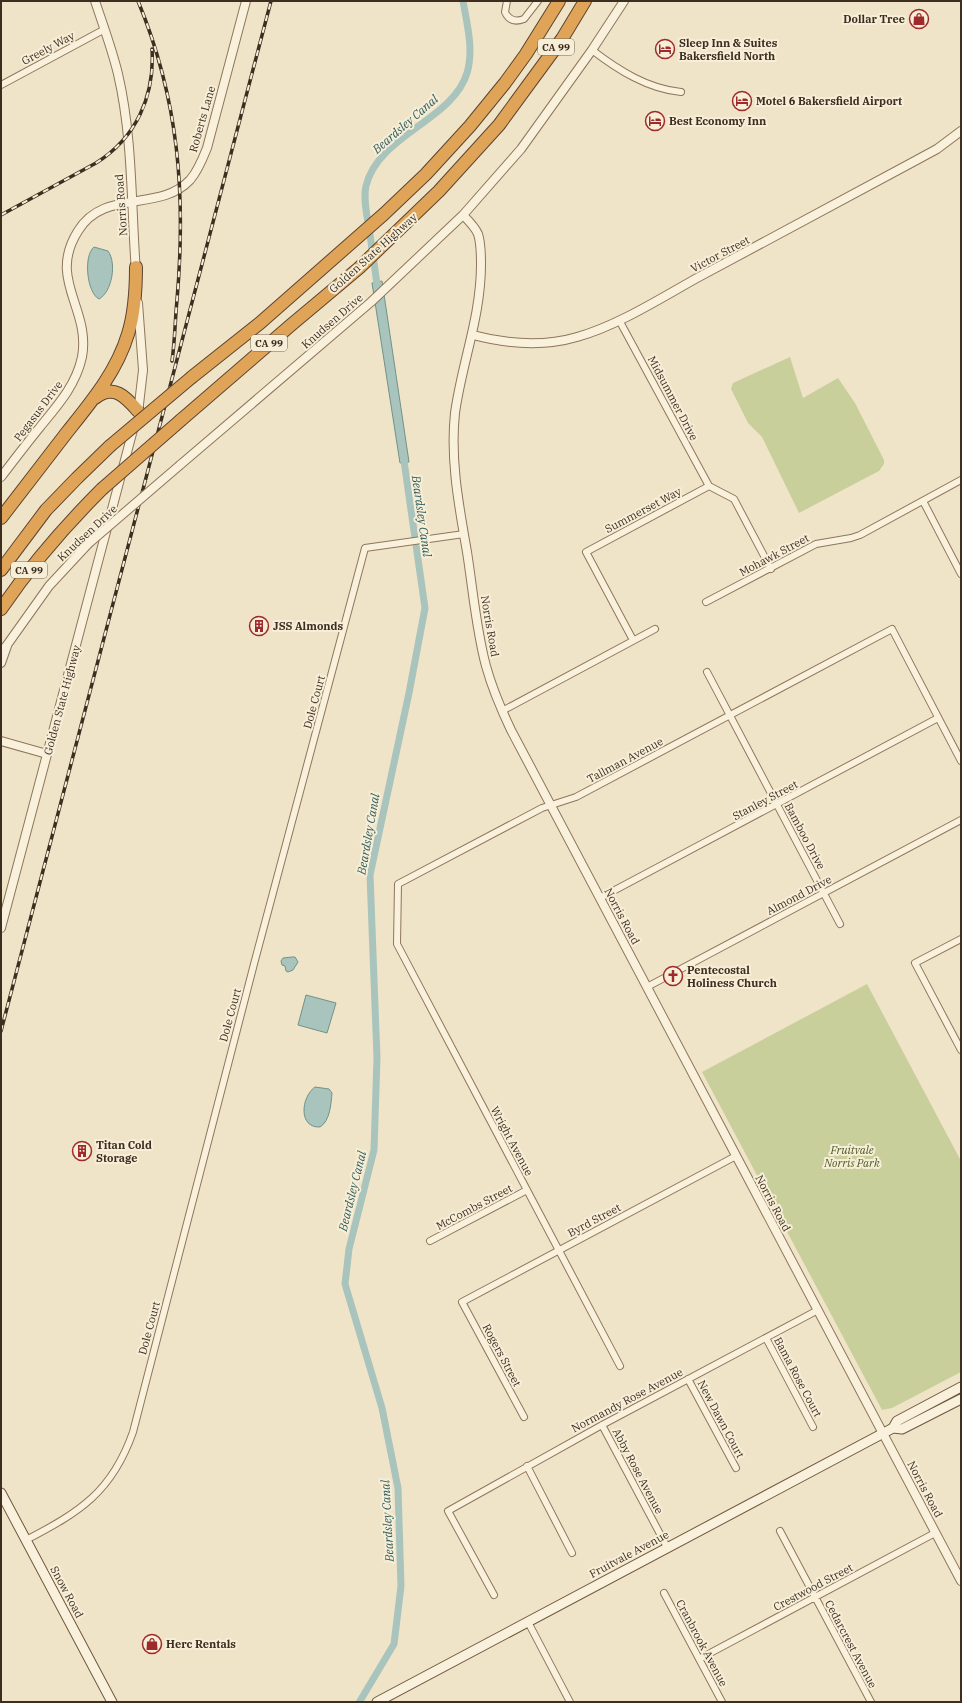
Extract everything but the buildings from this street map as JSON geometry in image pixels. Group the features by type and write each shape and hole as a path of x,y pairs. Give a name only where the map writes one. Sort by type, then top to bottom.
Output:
{"highway":[{"name":"Golden State Highway","path":"1,570 46,510 110,446 192,377 260,323 384,214 436,163 470,126 505,83 526,54 559,1"},
{"name":"Golden State Highway","path":"1,609 30,568 59,533 102,489 359,268 439,191 499,125 562,39 585,1"},
{"path":"1,518 92,401 115,366 128,334 135,299 136,267"},
{"path":"92,401 101,394 113,392 126,397 138,411"}],"main road":[{"name":"Fruitvale Avenue","path":"893,1428 897,1421 961,1387"},
{"name":"Fruitvale Avenue","path":"376,1702 882,1433 893,1428 902,1429 961,1399"},
{"name":"Snow Road","path":"1,1493 112,1702"}],"street":[{"name":"Norris Road","path":"95,1 118,74 128,136 131,202 143,370 138,411"},
{"name":"Roberts Lane","path":"131,202 147,200 173,191 190,180 200,163 207,148 246,1"},
{"path":"506,1 505,12 510,19 515,21 524,19 538,1"},
{"name":"Knudsen Drive","path":"1,652 8,645 49,586 88,544 371,302 463,215 521,149 592,50 624,1"},
{"name":"Greely Way","path":"1,85 105,29"},
{"path":"592,50 622,71 640,80 659,88 681,92"},
{"name":"Victor Street","path":"473,335 492,340 526,344 577,337 599,329 619,320 937,149 961,131"},
{"name":"Pegasus Drive","path":"1,477 68,392 79,369 82,356 83,334 78,309 69,287 66,269 69,250 73,240 83,222 95,212 116,204 131,202"},
{"name":"Norris Road","path":"463,215 478,234 481,258 479,301 473,335 458,394 454,436 456,479 481,645 492,686 502,711 550,804 961,1581"},
{"name":"Midsummer Drive","path":"619,320 709,486"},
{"name":"Golden State Highway","path":"1,928 138,411"},
{"name":"Mohawk Street","path":"706,602 816,544 860,535 961,480"},
{"path":"709,486 734,499 771,569"},
{"name":"Summerset Way","path":"633,640 586,552 709,486"},
{"path":"922,501 961,574"},
{"name":"Dole Court","path":"26,1540 71,1516 94,1496 113,1473 128,1446 365,548 464,534"},
{"path":"502,711 655,629"},
{"name":"Tallman Avenue","path":"398,922 398,884 550,804 576,797 892,629 938,718"},
{"name":"Knudsen Drive","path":"1,663 8,645"},
{"name":"Bamboo Drive","path":"707,672 840,924"},
{"path":"938,718 961,761"},
{"name":"Stanley Street","path":"600,898 938,718"},
{"path":"1,741 47,754"},
{"name":"Almond Drive","path":"647,987 961,820"},
{"name":"Wright Avenue","path":"398,922 397,944 620,1366"},
{"path":"961,939 915,963 961,1050"},
{"name":"Byrd Street","path":"462,1302 736,1156"},
{"name":"McCombs Street","path":"430,1241 527,1190"},
{"name":"Rogers Street","path":"462,1302 524,1417"},
{"name":"Normandy Rose Avenue","path":"494,1595 448,1511 602,1425 818,1310"},
{"name":"Bama Rose Court","path":"766,1338 813,1427"},
{"name":"New Dawn Court","path":"688,1379 736,1468"},
{"name":"Abby Rose Avenue","path":"602,1425 667,1547"},
{"path":"527,1466 572,1553"},
{"name":"Cedarcrest Avenue","path":"780,1531 870,1702"},
{"name":"Crestwood Street","path":"699,1659 936,1533"},
{"name":"Cranbrook Avenue","path":"664,1593 722,1702"},
{"path":"528,1622 570,1702"}],"green space":[{"path":"790,357 803,398 838,378 855,403 884,460 884,464 879,471 799,513 762,437 748,423 731,389 733,383"},
{"name":"Fruitvale Norris Park","path":"867,984 961,1161 961,1372 892,1408 882,1410 702,1072"}],"water":[{"path":"94,247 108,251 111,256 113,270 110,284 99,299 92,290 88,274 88,258"},
{"path":"382,281 409,462 400,463 372,283"},
{"path":"295,957 298,962 293,970 288,972 286,971 285,966 282,965 281,961 283,958"},
{"path":"306,995 336,1003 327,1033 298,1025"},
{"path":"315,1087 329,1089 332,1093 328,1117 320,1127 313,1126 308,1123 304,1111 307,1098"}],"waterway":[{"name":"Beardsley Canal","path":"378,291 366,207 366,186 373,168 385,153 432,116 447,103 459,89 467,73 470,55 468,28 463,1"},
{"name":"Beardsley Canal","path":"360,1701 394,1644 401,1586 398,1488 382,1408 345,1284 349,1249 374,1150 377,1058 370,875 409,693 425,608 403,454"}],"railway":[{"path":"138,1 152,38 163,75 171,111 176,148 179,185 180,261 172,361"},
{"path":"1,1031 271,1"},
{"path":"1,215 96,163 110,153 122,141 132,128 146,99 150,83 152,49"}],"place":[{"name":"Dollar Tree","path":"919,19"},
{"name":"Sleep Inn & Suites Bakersfield North","path":"665,49"},
{"name":"Motel 6 Bakersfield Airport","path":"742,101"},
{"name":"Best Economy Inn","path":"655,121"},
{"name":"JSS Almonds","path":"259,626"},
{"name":"Pentecostal Holiness Church","path":"673,976"},
{"name":"Titan Cold Storage","path":"82,1151"},
{"name":"Herc Rentals","path":"152,1644"}]}
